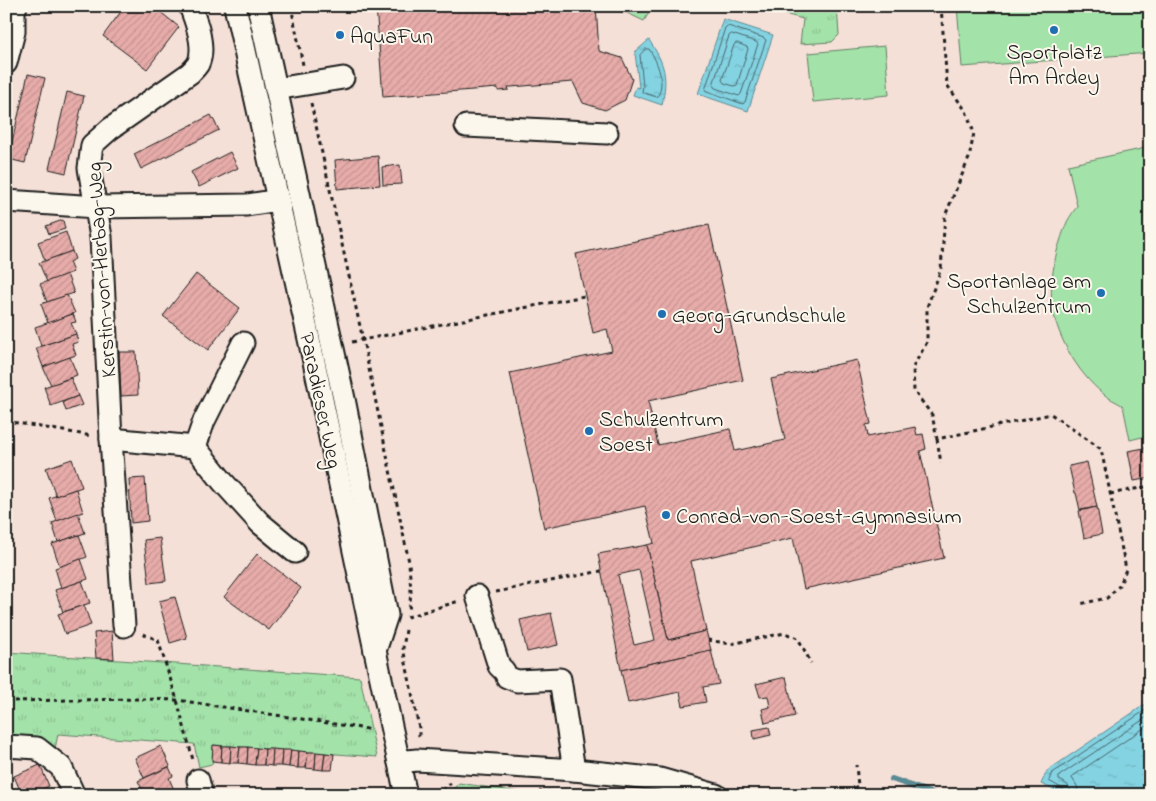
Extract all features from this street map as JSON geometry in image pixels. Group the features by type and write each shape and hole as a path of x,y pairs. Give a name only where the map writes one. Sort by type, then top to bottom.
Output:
{"street":[{"path":"6,63 14,32 14,11 16,6"},
{"name":"Kerstin-von-Herbag-Weg","path":"124,626 111,439 102,237 89,168 92,145 110,129 190,73 198,63 201,52 198,24 190,6"},
{"name":"Paradieser Weg","path":"236,6 390,726 408,761 406,795"},
{"path":"258,6 333,346 387,615 375,652"},
{"path":"276,90 343,78"},
{"path":"466,126 606,133"},
{"path":"274,178 294,173"},
{"path":"6,201 97,207 246,205 279,200"},
{"path":"195,446 204,421 243,343"},
{"path":"111,439 195,446 223,482 260,523 295,552"},
{"path":"477,596 499,666 506,674 517,680 560,679 574,770"},
{"path":"6,746 37,748 61,767 74,795"},
{"path":"408,761 574,770 660,780 716,795"}],"path":[{"path":"291,6 306,84 363,340 409,562 411,592 403,648 419,728 408,761"},
{"path":"941,6 947,85 966,111 974,133 969,158 945,216 941,269 927,307 927,342 913,367 914,391 932,415 941,463"},
{"path":"333,346 584,296"},
{"path":"937,439 1051,414 1101,449 1126,569 1120,585 1108,598 1080,604"},
{"path":"6,421 111,439"},
{"path":"1110,494 1150,486"},
{"path":"124,626 158,640 177,700 200,787"},
{"path":"708,640 731,644 785,633 798,638 811,663"},
{"path":"6,701 177,700 368,729 390,726"},
{"path":"838,795 858,786 856,765"}],"green space":[{"path":"613,6 653,6 644,21 627,13 613,10"},
{"path":"769,6 837,6 839,35 832,42 800,44 803,19 769,10"},
{"name":"Sportplatz Am Ardey","path":"957,6 1150,6 1150,53 962,67"},
{"path":"885,46 889,95 813,102 808,53"},
{"name":"Sportanlage am Schulzentrum","path":"1150,147 1150,435 1130,440 1123,406 1099,390 1072,357 1059,331 1051,298 1057,251 1067,222 1077,206 1068,165"},
{"path":"6,652 360,677 377,757 214,745 212,764 199,767 194,744 58,734 55,749 6,739"},
{"path":"459,783 526,793 527,795 447,795"}],"water":[{"path":"723,19 773,35 748,111 698,94"},
{"path":"649,40 659,56 664,71 665,86 662,105 633,95 636,87 639,88 635,52"},
{"path":"1150,701 1150,795 1065,795 1041,784 1047,771"}],"building":[{"path":"125,6 153,6 179,27 147,69 103,36"},
{"path":"376,6 596,6 599,51 622,58 632,79 625,100 605,110 583,103 573,82 508,87 509,90 498,91 498,88 383,97"},
{"path":"28,74 45,78 25,163 8,159"},
{"path":"67,92 84,96 66,173 49,169"},
{"path":"211,115 219,130 141,169 134,154"},
{"path":"230,152 238,168 199,187 191,172"},
{"path":"378,156 380,185 337,189 335,160"},
{"path":"400,165 402,184 383,185 382,167"},
{"path":"63,220 65,229 49,234 46,226"},
{"name":"Schulzentrum Soest","path":"709,225 743,380 648,401 658,445 730,429 735,451 785,440 771,379 857,360 871,424 866,425 868,437 915,427 917,435 923,434 926,449 920,451 944,558 804,589 793,538 691,561 706,631 668,640 647,545 654,543 645,506 544,528 510,373 612,351 607,329 593,333 576,254"},
{"path":"66,232 72,251 45,261 38,242"},
{"path":"72,251 75,259 69,262 73,272 47,282 39,263"},
{"path":"67,274 74,293 47,302 40,284"},
{"path":"196,274 240,308 208,350 163,316"},
{"path":"67,295 75,313 48,323 41,304"},
{"path":"73,314 76,322 71,323 76,334 41,346 35,327"},
{"path":"76,334 78,342 72,344 76,355 43,367 36,348"},
{"path":"119,352 136,352 138,395 121,396"},
{"path":"70,357 77,375 51,385 43,367"},
{"path":"71,378 78,396 51,406 44,387"},
{"path":"78,396 82,405 66,411 63,402"},
{"path":"1150,447 1150,478 1134,481 1128,451"},
{"path":"72,459 82,487 56,496 46,468"},
{"path":"1087,462 1097,507 1080,510 1069,466"},
{"path":"145,478 148,521 131,523 129,479"},
{"path":"76,489 83,512 57,521 49,498"},
{"path":"1097,507 1102,534 1084,538 1079,511"},
{"path":"78,513 85,533 58,542 52,523"},
{"path":"79,535 87,557 60,567 52,544"},
{"path":"160,538 166,581 149,583 144,540"},
{"path":"647,545 668,640 706,631 711,650 621,670 598,554","holes":["639,570 655,640 634,645 618,575"]},
{"path":"257,554 301,588 269,630 224,597"},
{"path":"81,559 88,579 61,588 55,568"},
{"path":"82,581 90,603 63,612 55,590"},
{"path":"175,597 187,638 170,643 159,601"},
{"path":"84,605 91,625 65,634 58,614"},
{"path":"551,613 558,645 527,652 520,620"},
{"path":"112,631 114,659 96,658 94,633"},
{"path":"711,650 719,684 703,687 706,702 683,706 680,692 628,703 621,670"},
{"path":"786,677 795,716 765,723 762,709 770,707 768,696 760,697 756,684"},
{"path":"769,727 771,735 754,739 753,730"},
{"path":"213,745 222,746 221,762 212,761"},
{"path":"161,746 170,766 144,778 135,758"},
{"path":"222,746 231,746 230,763 221,762"},
{"path":"231,746 240,747 238,763 230,763"},
{"path":"240,747 248,747 247,764 238,763"},
{"path":"248,747 257,748 255,765 247,764"},
{"path":"257,748 265,749 264,765 255,765"},
{"path":"265,749 273,749 272,766 264,765"},
{"path":"273,749 282,750 281,766 272,766"},
{"path":"282,750 291,750 289,767 281,766"},
{"path":"291,750 299,751 298,768 289,767"},
{"path":"299,751 308,752 306,768 298,768"},
{"path":"308,752 316,752 315,769 306,768"},
{"path":"316,752 325,753 323,770 315,769"},
{"path":"325,753 334,754 332,770 323,770"},
{"path":"40,765 49,786 31,795 22,795 14,776"},
{"path":"169,767 173,776 169,778 174,790 163,795 136,794 143,791 138,781"}],"waterway":[{"path":"892,779 936,795"}],"place":[{"name":"Sportplatz Am Ardey","path":"1054,30"},
{"name":"AquaFun","path":"340,35"},
{"name":"Sportanlage am Schulzentrum","path":"1101,293"},
{"name":"Georg-Grundschule","path":"662,314"},
{"name":"Schulzentrum Soest","path":"589,431"},
{"name":"Conrad-von-Soest-Gymnasium","path":"666,515"}]}
